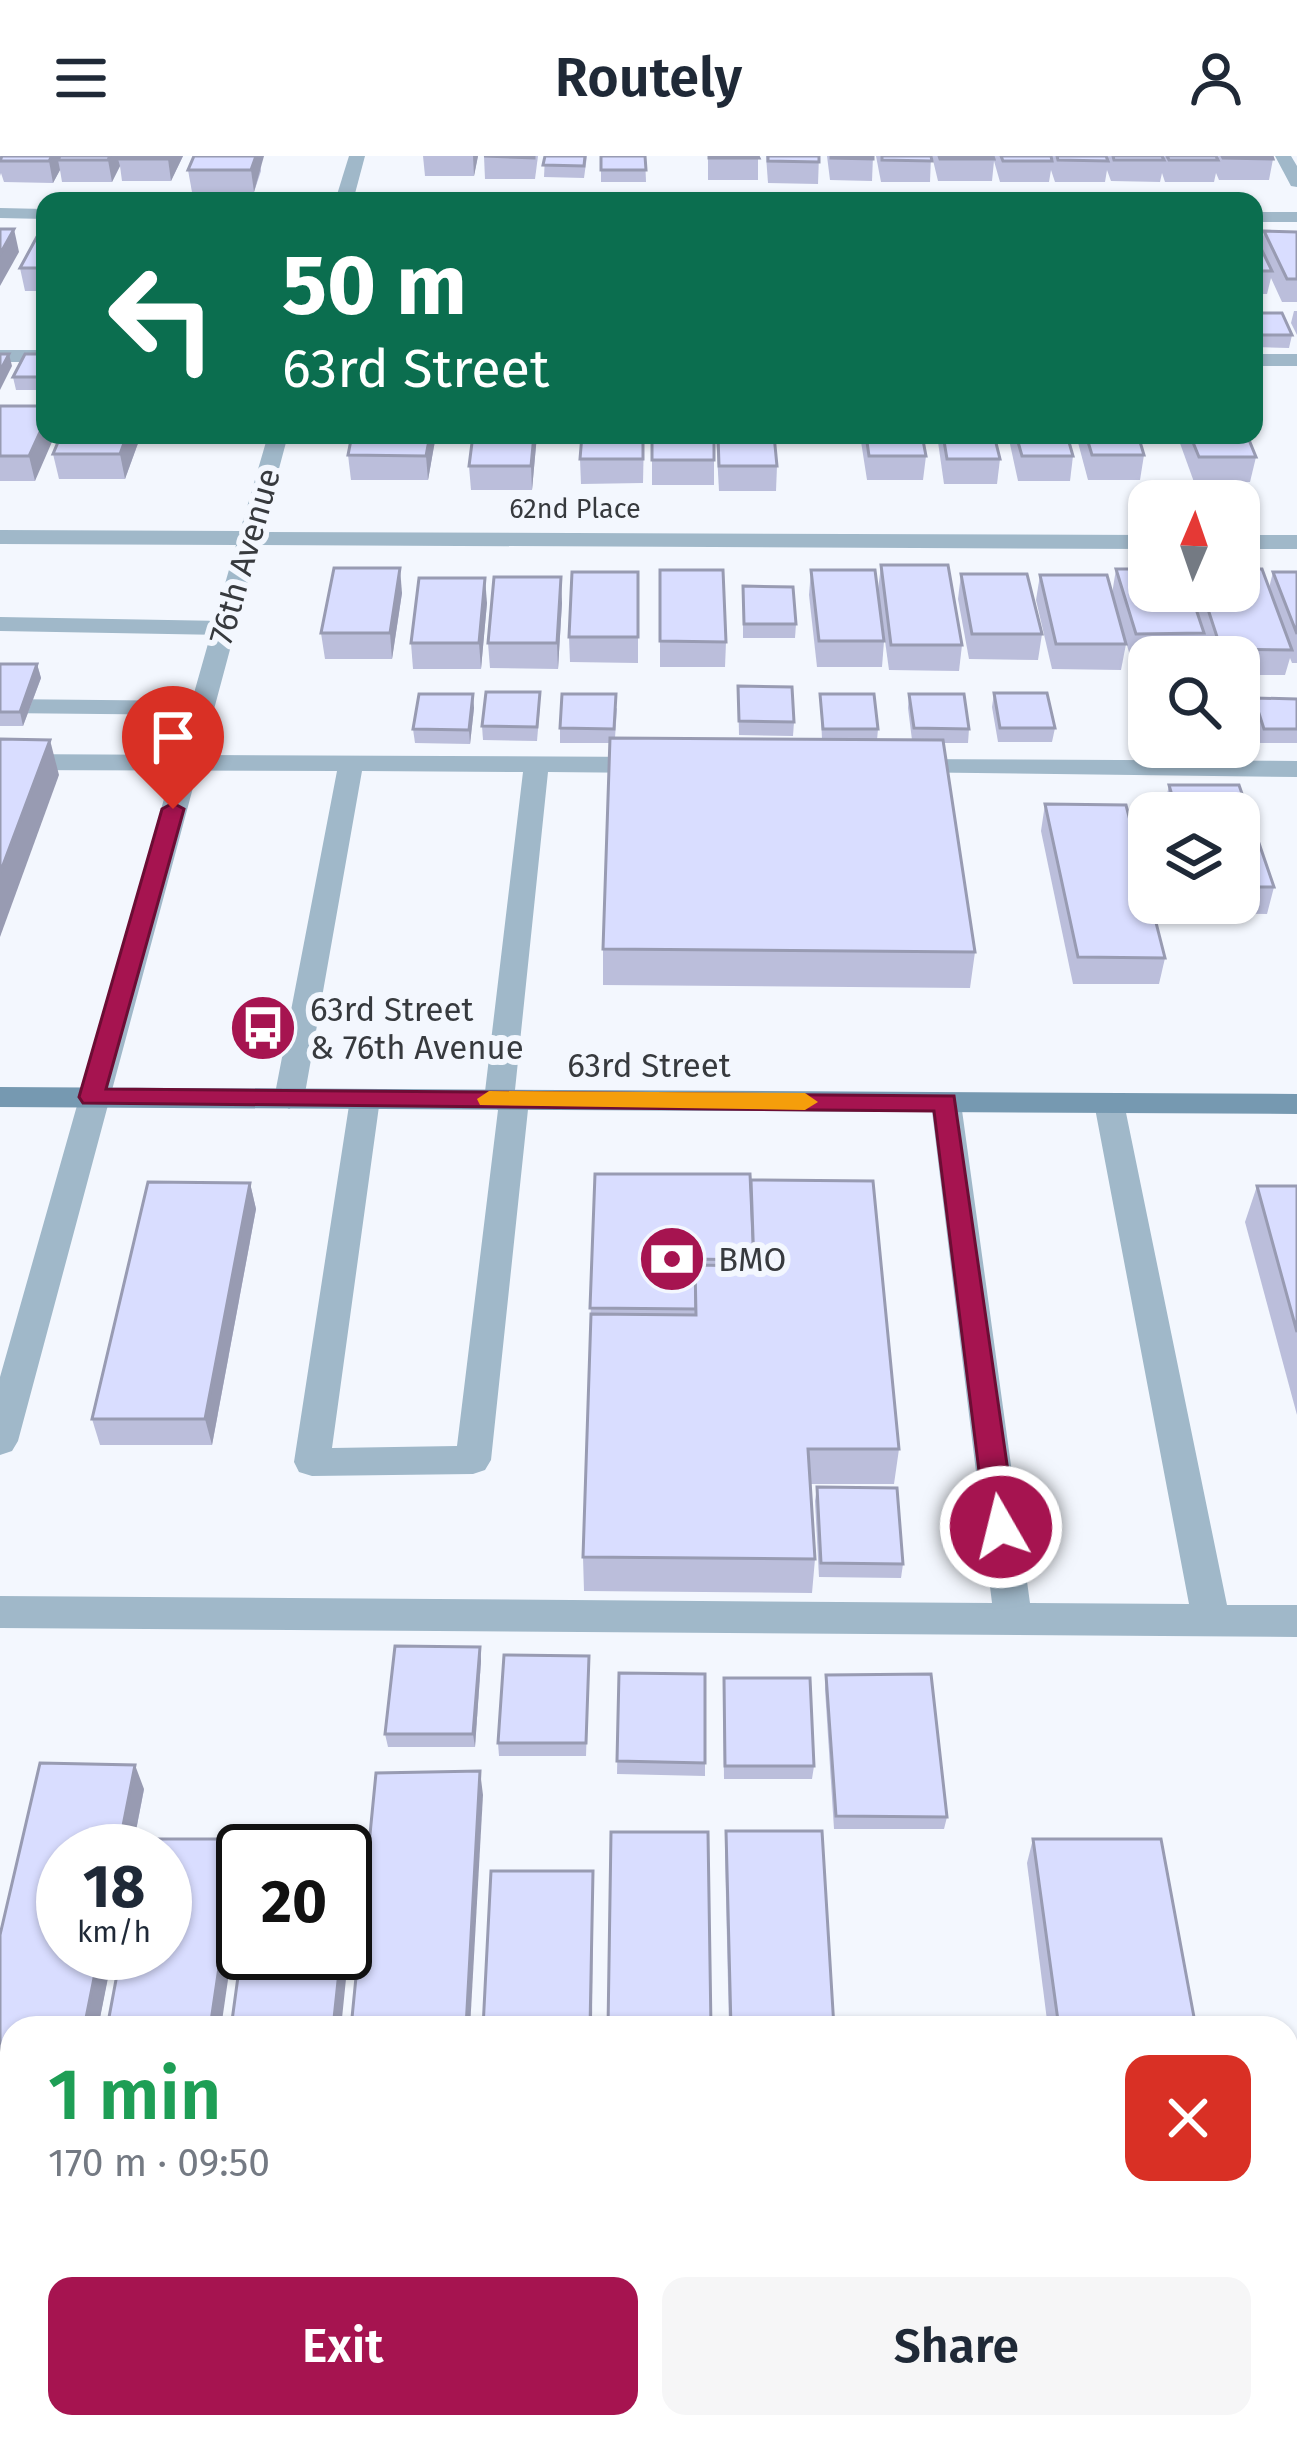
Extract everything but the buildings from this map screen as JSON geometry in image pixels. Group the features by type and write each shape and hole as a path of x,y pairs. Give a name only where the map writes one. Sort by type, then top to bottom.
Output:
{"main road":[{"name":"63rd Street","path":"0,1097 1297,1104"}],"street":[{"path":"347,192 357,156"},
{"path":"1283,156 1297,182"},
{"path":"0,213 36,214"},
{"path":"1263,217 1297,217"},
{"path":"0,356 36,356"},
{"path":"1263,360 1297,360"},
{"name":"76th Avenue","path":"0,1441 275,444"},
{"name":"62nd Place","path":"0,537 1128,542"},
{"path":"1260,542 1297,542"},
{"path":"0,623 224,628"},
{"path":"0,706 201,708"},
{"path":"0,762 679,766"},
{"path":"289,1099 351,764"},
{"path":"365,1099 312,1462 473,1460 536,765"},
{"path":"869,766 1297,769"},
{"path":"946,1102 1013,1618"},
{"path":"1109,1103 1211,1620"},
{"path":"0,1612 1297,1621"}],"slow traffic":[{"path":"489,1099 805,1102"}],"place":[{"name":"63rd Street & 76th Avenue","path":"263,1028"},
{"name":"BMO","path":"672,1259"}],"route":[{"path":"173,809 92,1097 946,1102 1001,1527"}]}
